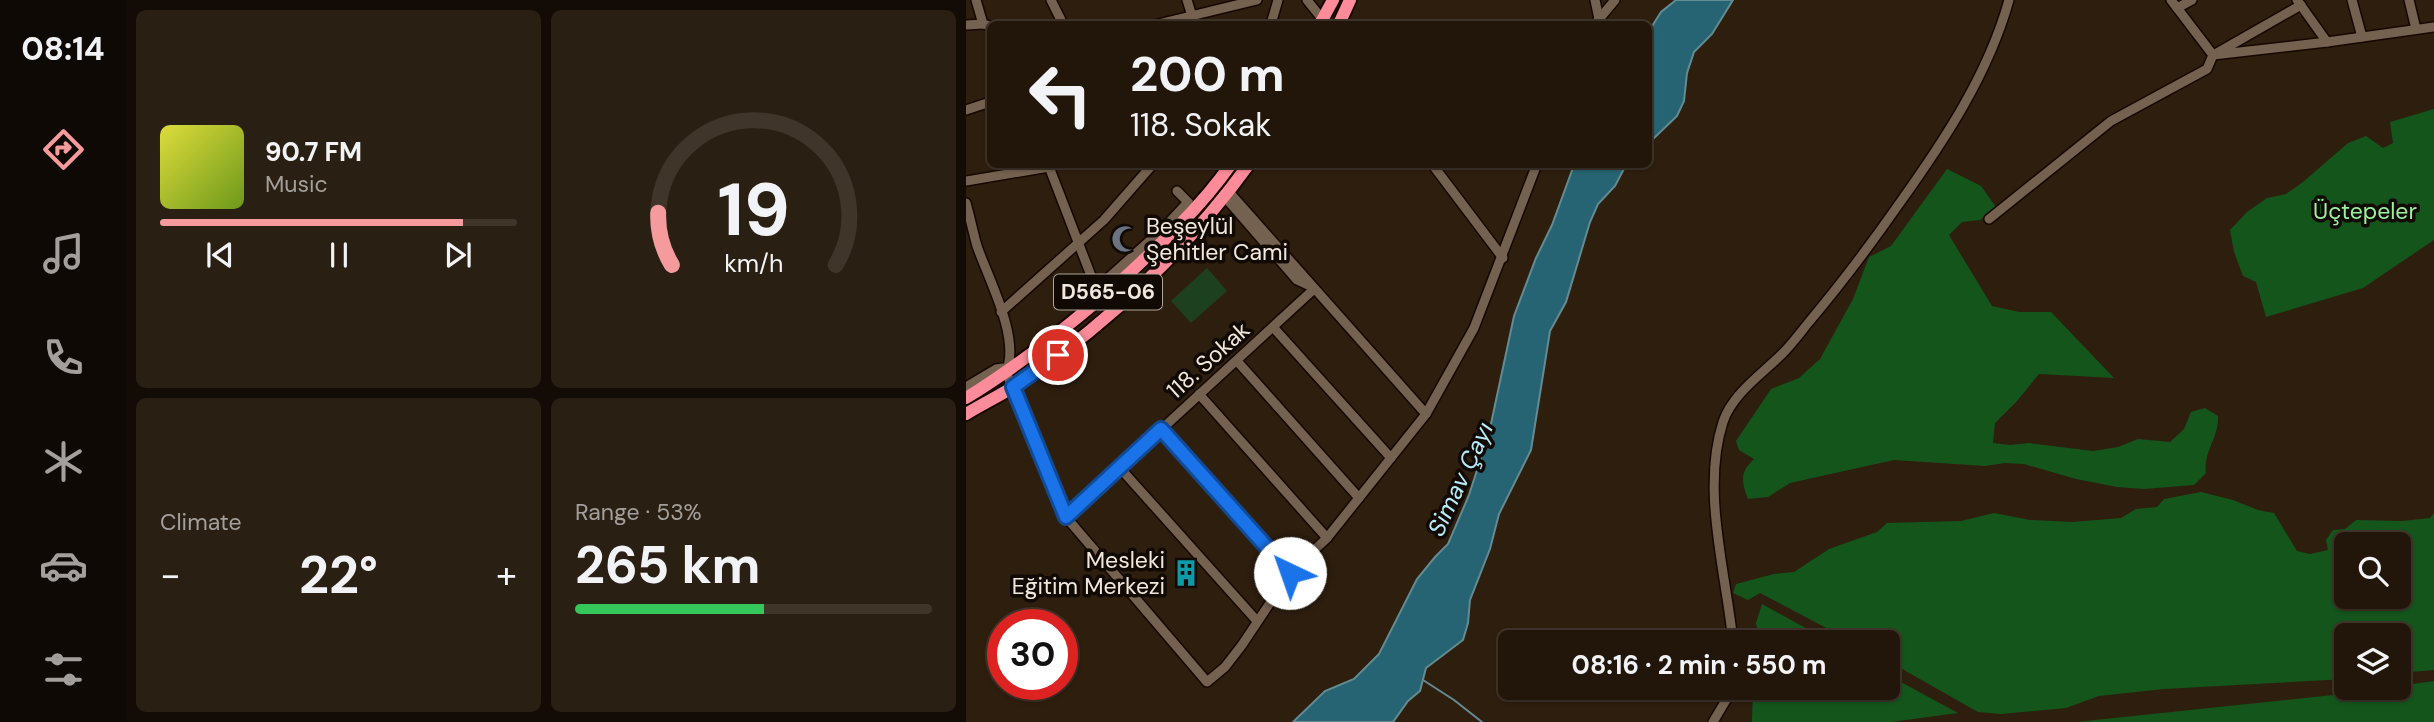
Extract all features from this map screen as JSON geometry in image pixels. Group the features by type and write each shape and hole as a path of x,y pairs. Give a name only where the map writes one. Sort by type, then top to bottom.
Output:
{"highway":[{"path":"1322,21 1333,0"},
{"path":"1340,21 1350,0"},
{"name":"D565-06","path":"966,398 1001,370 1046,344 1072,323 1098,294 1161,245 1228,168"},
{"name":"D565-06","path":"966,414 1018,384 1098,324 1173,254 1227,194 1246,168"},
{"path":"1018,384 1011,377 1058,340 1072,323"}],"street":[{"path":"966,25 987,25 976,0"},
{"path":"1051,0 1062,21"},
{"path":"1187,0 1192,16"},
{"path":"1171,21 1257,0"},
{"path":"1272,21 1278,0"},
{"path":"1307,0 1320,21"},
{"path":"1595,0 1597,21"},
{"path":"1598,21 1615,0"},
{"path":"1731,630 1714,498 1715,458 1724,419 1735,401 1784,352 1874,240 1927,166 1991,56 2010,0"},
{"path":"2171,0 2213,55"},
{"path":"2177,8 2192,0"},
{"path":"2352,0 2362,37"},
{"path":"2409,0 2416,29"},
{"path":"1989,219 2111,121 2207,69 2213,55 2299,3 2327,42"},
{"path":"2213,55 2434,27"},
{"path":"966,110 987,103"},
{"path":"966,181 1037,168"},
{"path":"1049,168 1098,294 1188,202 1177,191"},
{"path":"1001,312 1104,220 1150,168"},
{"path":"1435,168 1503,258"},
{"path":"1001,370 1018,384 1066,517 1207,682 1225,667 1290,573 1327,538 1426,414 1474,328 1536,168"},
{"path":"1227,194 1297,280 1314,289 1426,414"},
{"path":"966,203 977,245 1001,312 1010,354 1001,370 966,387"},
{"name":"118. Sokak","path":"1066,517 1314,289"},
{"path":"1273,327 1391,458"},
{"path":"1237,361 1359,498"},
{"path":"1199,394 1327,538"},
{"path":"1161,429 1290,573"},
{"path":"1120,468 1257,621"},
{"path":"1713,722 1727,700"}],"green space":[{"name":"Üçtepeler","path":"2434,109 2434,240 2363,288 2266,317 2256,282 2243,276 2234,252 2230,230 2247,212 2267,198 2286,194 2303,182 2348,143 2366,136 2383,148 2393,143 2390,122"},
{"path":"1947,169 1981,186 1996,207 1980,220 1962,222 1949,235 1992,306 2019,312 2051,312 2114,378 2039,374 1995,423 1993,443 2029,443 2093,451 2118,447 2138,439 2170,442 2184,429 2191,412 2205,408 2218,416 2218,424 2207,458 2206,473 2194,485 2144,489 2117,487 2024,464 1985,466 1894,460 1790,483 1768,497 1748,499 1743,477 1746,468 1754,459 1739,450 1736,441 1771,389 1799,378 1820,359 1853,299 1869,257 1891,246"},
{"path":"1207,268 1227,291 1191,323 1171,301"},
{"path":"2201,492 2233,500 2274,513 2297,551 2310,554 2328,550 2326,540 2333,530 2345,529 2356,520 2402,521 2430,518 2434,513 2434,670 2411,672 2411,623 2334,623 2334,680 2164,689 2099,696 2066,708 2001,714 1978,712 1900,668 1900,630 1830,630 1760,593 1748,600 1733,593 1736,584 1794,572 1829,549 1877,532 1887,523 1961,521 1994,513 2030,520 2072,522 2121,518 2136,509 2157,507 2164,499"},
{"path":"1762,604 1809,630 1757,630 1756,623"},
{"path":"2434,681 2434,722 2076,722 2334,695 2334,700 2411,700 2411,684"},
{"path":"1900,682 1958,713 1891,722 1752,722 1753,700 1900,700"}],"water":[{"path":"1676,0 1733,0 1712,34 1694,52 1687,73 1684,101 1677,116 1652,140 1652,26 1661,12"},
{"path":"1573,168 1624,168 1615,186 1598,204 1566,302 1550,331 1531,450 1499,514 1490,549 1470,600 1463,640 1426,668 1420,691 1408,701 1393,722 1293,722 1325,691 1354,679 1379,654 1417,579 1448,544 1469,495 1489,433 1514,316"}],"waterway":[{"path":"1423,680 1482,722"}],"place":[{"name":"Beşeylül Şehitler Cami","path":"1125,239"},
{"name":"Mesleki Eğitim Merkezi","path":"1186,573"}],"route":[{"path":"1058,355 1013,387 1066,517 1161,429 1290,573"}],"water label":[{"name":"Simav Çayı","path":"1460,479"}]}
